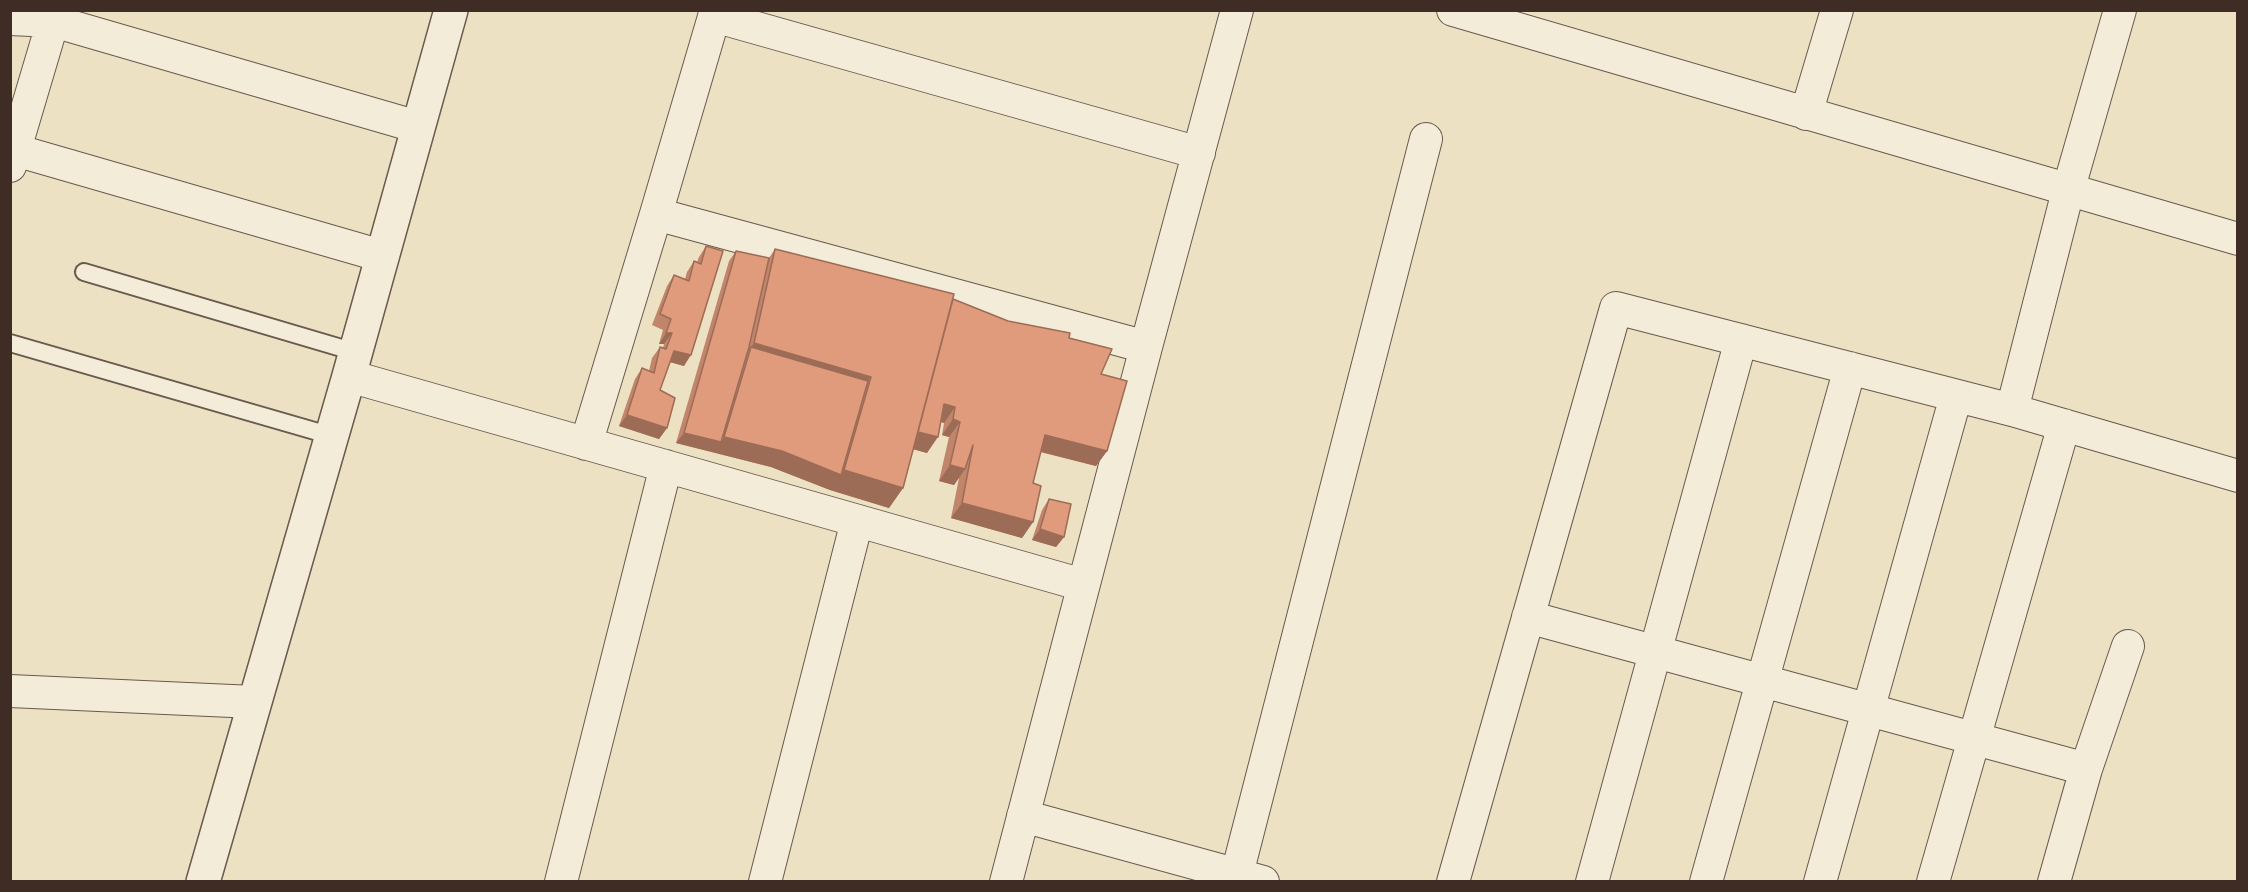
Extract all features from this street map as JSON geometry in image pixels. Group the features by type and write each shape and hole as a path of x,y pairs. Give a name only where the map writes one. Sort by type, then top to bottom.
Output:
{"street":[{"path":"203,882 332,436 451,10"},
{"path":"1005,882 1237,10"},
{"path":"1452,10 1526,21 1806,114 2238,239"},
{"path":"1806,114 1837,10"},
{"path":"2012,410 2068,191 2120,10"},
{"path":"585,444 715,13 1199,153"},
{"path":"10,19 53,21 418,127"},
{"path":"53,21 13,158 382,256"},
{"path":"1023,816 1250,878 1426,139"},
{"path":"656,214 1146,347"},
{"path":"1453,882 1616,308 2012,410 2238,476"},
{"path":"1592,882 1741,340"},
{"path":"352,364 585,444 1083,585"},
{"path":"1706,882 1850,368"},
{"path":"1820,882 1956,396"},
{"path":"1933,882 2064,425"},
{"path":"561,882 666,466"},
{"path":"765,882 857,521"},
{"path":"1528,617 2086,769"},
{"path":"2054,882 2086,769 2128,646"},
{"path":"10,691 254,702"}],"lane":[{"path":"84,272 352,364"},
{"path":"10,343 332,436"}],"building":[{"path":"706,246 723,251 691,355 674,351 660,390 675,398 667,428 627,415 642,368 654,373 660,347 666,349 672,333 666,333 671,319 660,314 674,275 689,281 694,261 701,264"},
{"path":"775,249 954,294 903,488 844,470 871,377 754,343"},
{"path":"736,251 769,258 749,347 721,442 684,433"},
{"path":"953,299 1008,321 1070,333 1069,338 1112,349 1101,374 1127,381 1107,451 1045,435 1033,483 1041,486 1033,522 962,503 973,445 965,469 950,465 960,422 953,419 955,407 944,404 938,437 918,432"},
{"path":"751,347 868,381 841,475 782,451 724,437"},
{"path":"1049,499 1071,504 1064,537 1040,529"}]}
